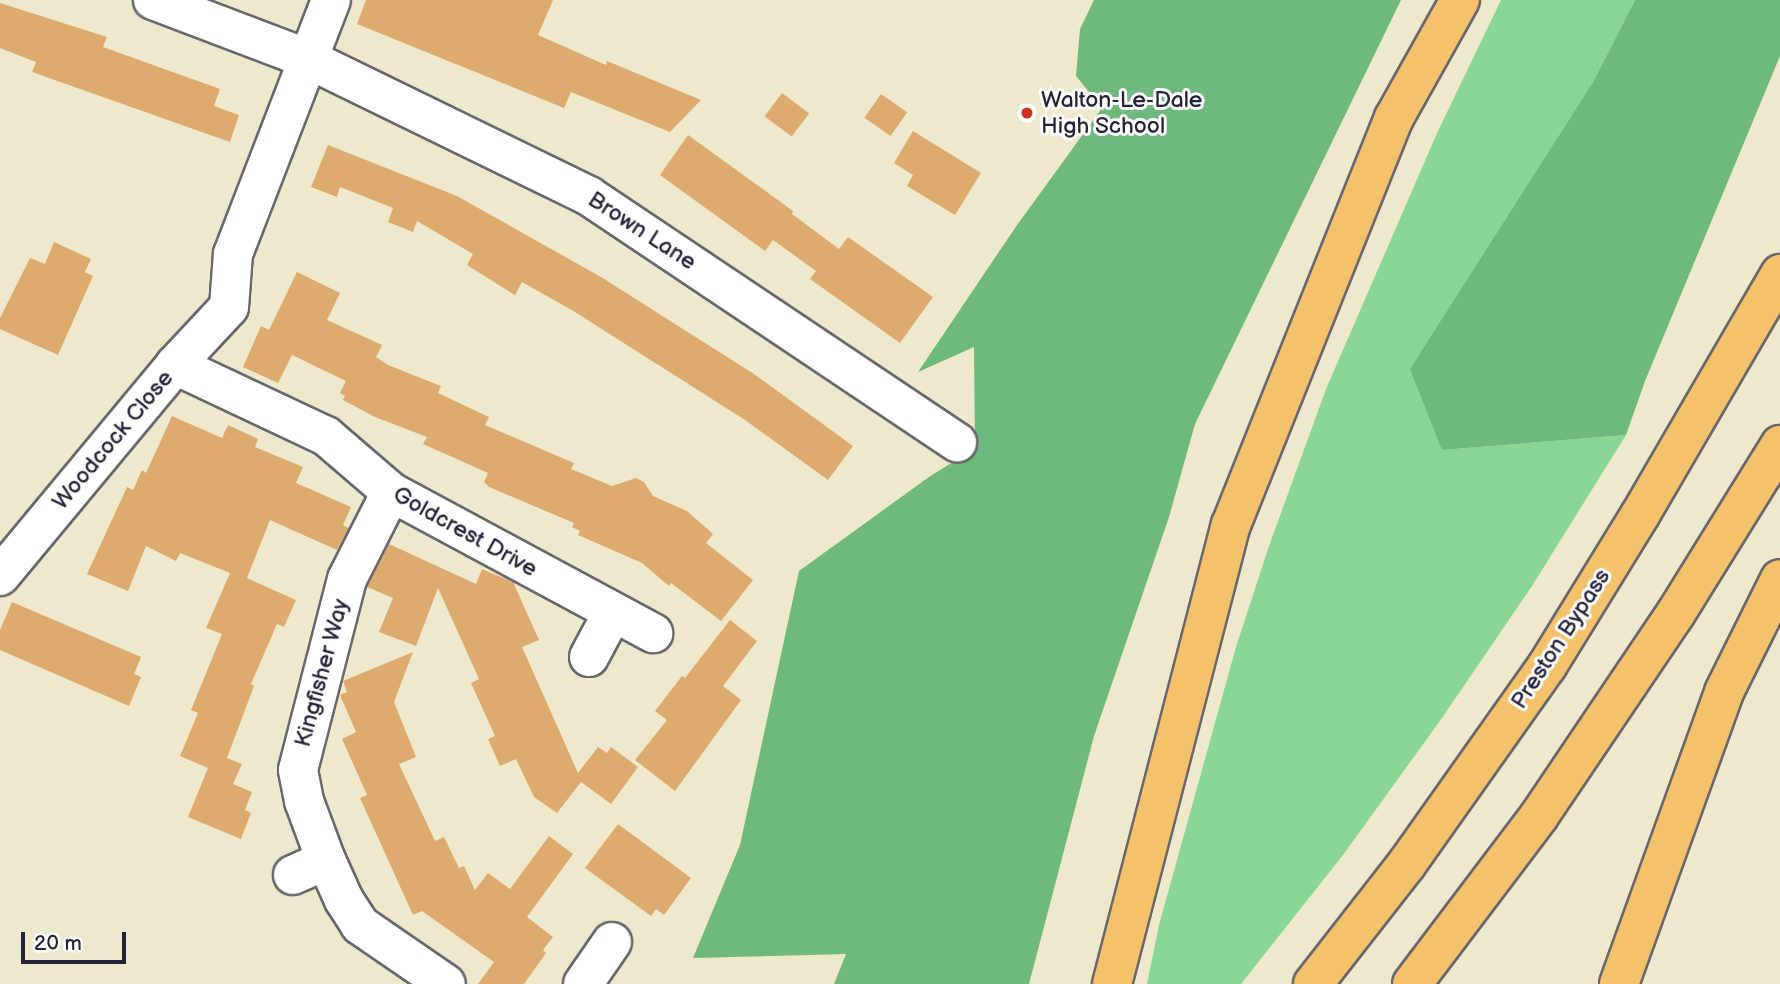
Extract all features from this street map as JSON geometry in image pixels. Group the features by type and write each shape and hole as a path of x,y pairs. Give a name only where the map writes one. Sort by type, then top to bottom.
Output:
{"highway":[{"path":"1112,984 1231,525 1394,118 1460,0"},
{"name":"Preston Bypass","path":"1313,984 1406,865 1547,666 1640,515 1780,274"},
{"path":"1412,984 1547,804 1676,613 1780,445"},
{"path":"1619,984 1724,692 1780,579"}],"street":[{"name":"Brown Lane","path":"153,0 306,58 589,196 957,442"},
{"path":"306,58 331,0"},
{"name":"Woodcock Close","path":"0,576 175,365 229,307 233,254 306,58"},
{"name":"Goldcrest Drive","path":"175,365 326,436 391,492 612,614 653,633"},
{"name":"Kingfisher Way","path":"391,492 347,579 298,770 304,801 310,868 344,900 360,925 446,984"},
{"path":"589,657 612,614"},
{"path":"583,984 612,942"}],"green space":[{"path":"1094,0 1401,0 1195,424 1169,517 1094,736 1029,984 834,984 846,954 693,958 740,845 799,571 929,477 975,448 974,347 918,372 1015,228 1102,108 1076,76 1080,29"},
{"path":"1501,0 1635,0 1592,84 1442,450 1626,435 1532,586 1442,718 1343,855 1241,984 1147,984 1159,925 1236,647 1269,546 1326,389 1438,131"},
{"path":"1635,0 1780,0 1780,56 1645,381 1626,435 1442,450 1410,369 1592,84"}],"building":[{"path":"366,0 553,0 538,35 606,65 607,61 701,100 670,132 571,92 564,108 357,24"},
{"path":"0,3 107,37 103,47 220,89 214,106 239,115 230,142 32,72 36,62 0,48"},
{"path":"782,93 809,113 792,137 765,116"},
{"path":"881,94 907,112 891,136 864,118"},
{"path":"913,131 981,173 955,215 907,186 913,175 894,163"},
{"path":"688,135 793,211 792,214 839,249 848,237 933,297 900,343 810,279 816,271 773,240 765,251 660,175"},
{"path":"328,145 457,196 601,277 754,374 853,446 828,480 745,420 575,312 522,282 515,295 467,265 473,254 417,221 413,232 388,222 393,208 340,187 337,197 311,187"},
{"path":"54,242 91,259 85,272 93,276 58,355 0,329 0,318 30,258 45,264"},
{"path":"297,272 340,293 327,320 382,345 376,357 388,365 441,386 438,393 489,417 485,425 574,463 571,469 612,486 636,478 644,482 653,496 687,511 713,534 706,543 753,580 721,621 671,583 669,586 642,563 578,535 580,531 572,527 574,523 489,487 484,482 488,473 423,444 427,437 375,417 343,400 345,396 340,393 346,381 292,355 278,383 243,367 261,326 269,330"},
{"path":"172,416 222,438 228,425 258,439 255,447 303,467 296,483 351,507 343,525 349,528 337,550 270,520 247,578 296,600 284,627 277,624 251,684 254,686 227,758 242,764 233,784 252,792 245,810 251,813 241,839 188,817 208,768 180,756 198,713 191,710 222,634 206,628 230,573 180,553 176,561 146,546 128,591 87,574 127,487 133,490 142,470 146,473"},
{"path":"389,544 476,584 482,569 513,582 539,640 522,647 578,773 598,747 607,753 611,747 638,767 611,804 581,782 557,813 534,797 516,759 500,766 488,739 495,736 471,683 479,679 438,588 416,646 379,632 393,598 367,587"},
{"path":"12,602 141,657 134,674 141,677 129,706 0,650 0,630"},
{"path":"730,620 757,641 723,686 741,700 675,791 635,760 667,720 655,711 682,676 685,678"},
{"path":"413,652 394,702 416,757 399,764 435,841 444,837 459,868 464,866 475,890 488,873 510,889 549,836 573,854 527,917 553,937 543,950 546,953 524,984 478,984 494,962 422,911 413,915 360,798 367,795 342,739 356,732 340,695 347,692 343,681"},
{"path":"618,824 691,878 664,915 656,909 651,916 585,868"}],"place":[{"name":"Walton-Le-Dale High School","path":"1027,113"}]}
